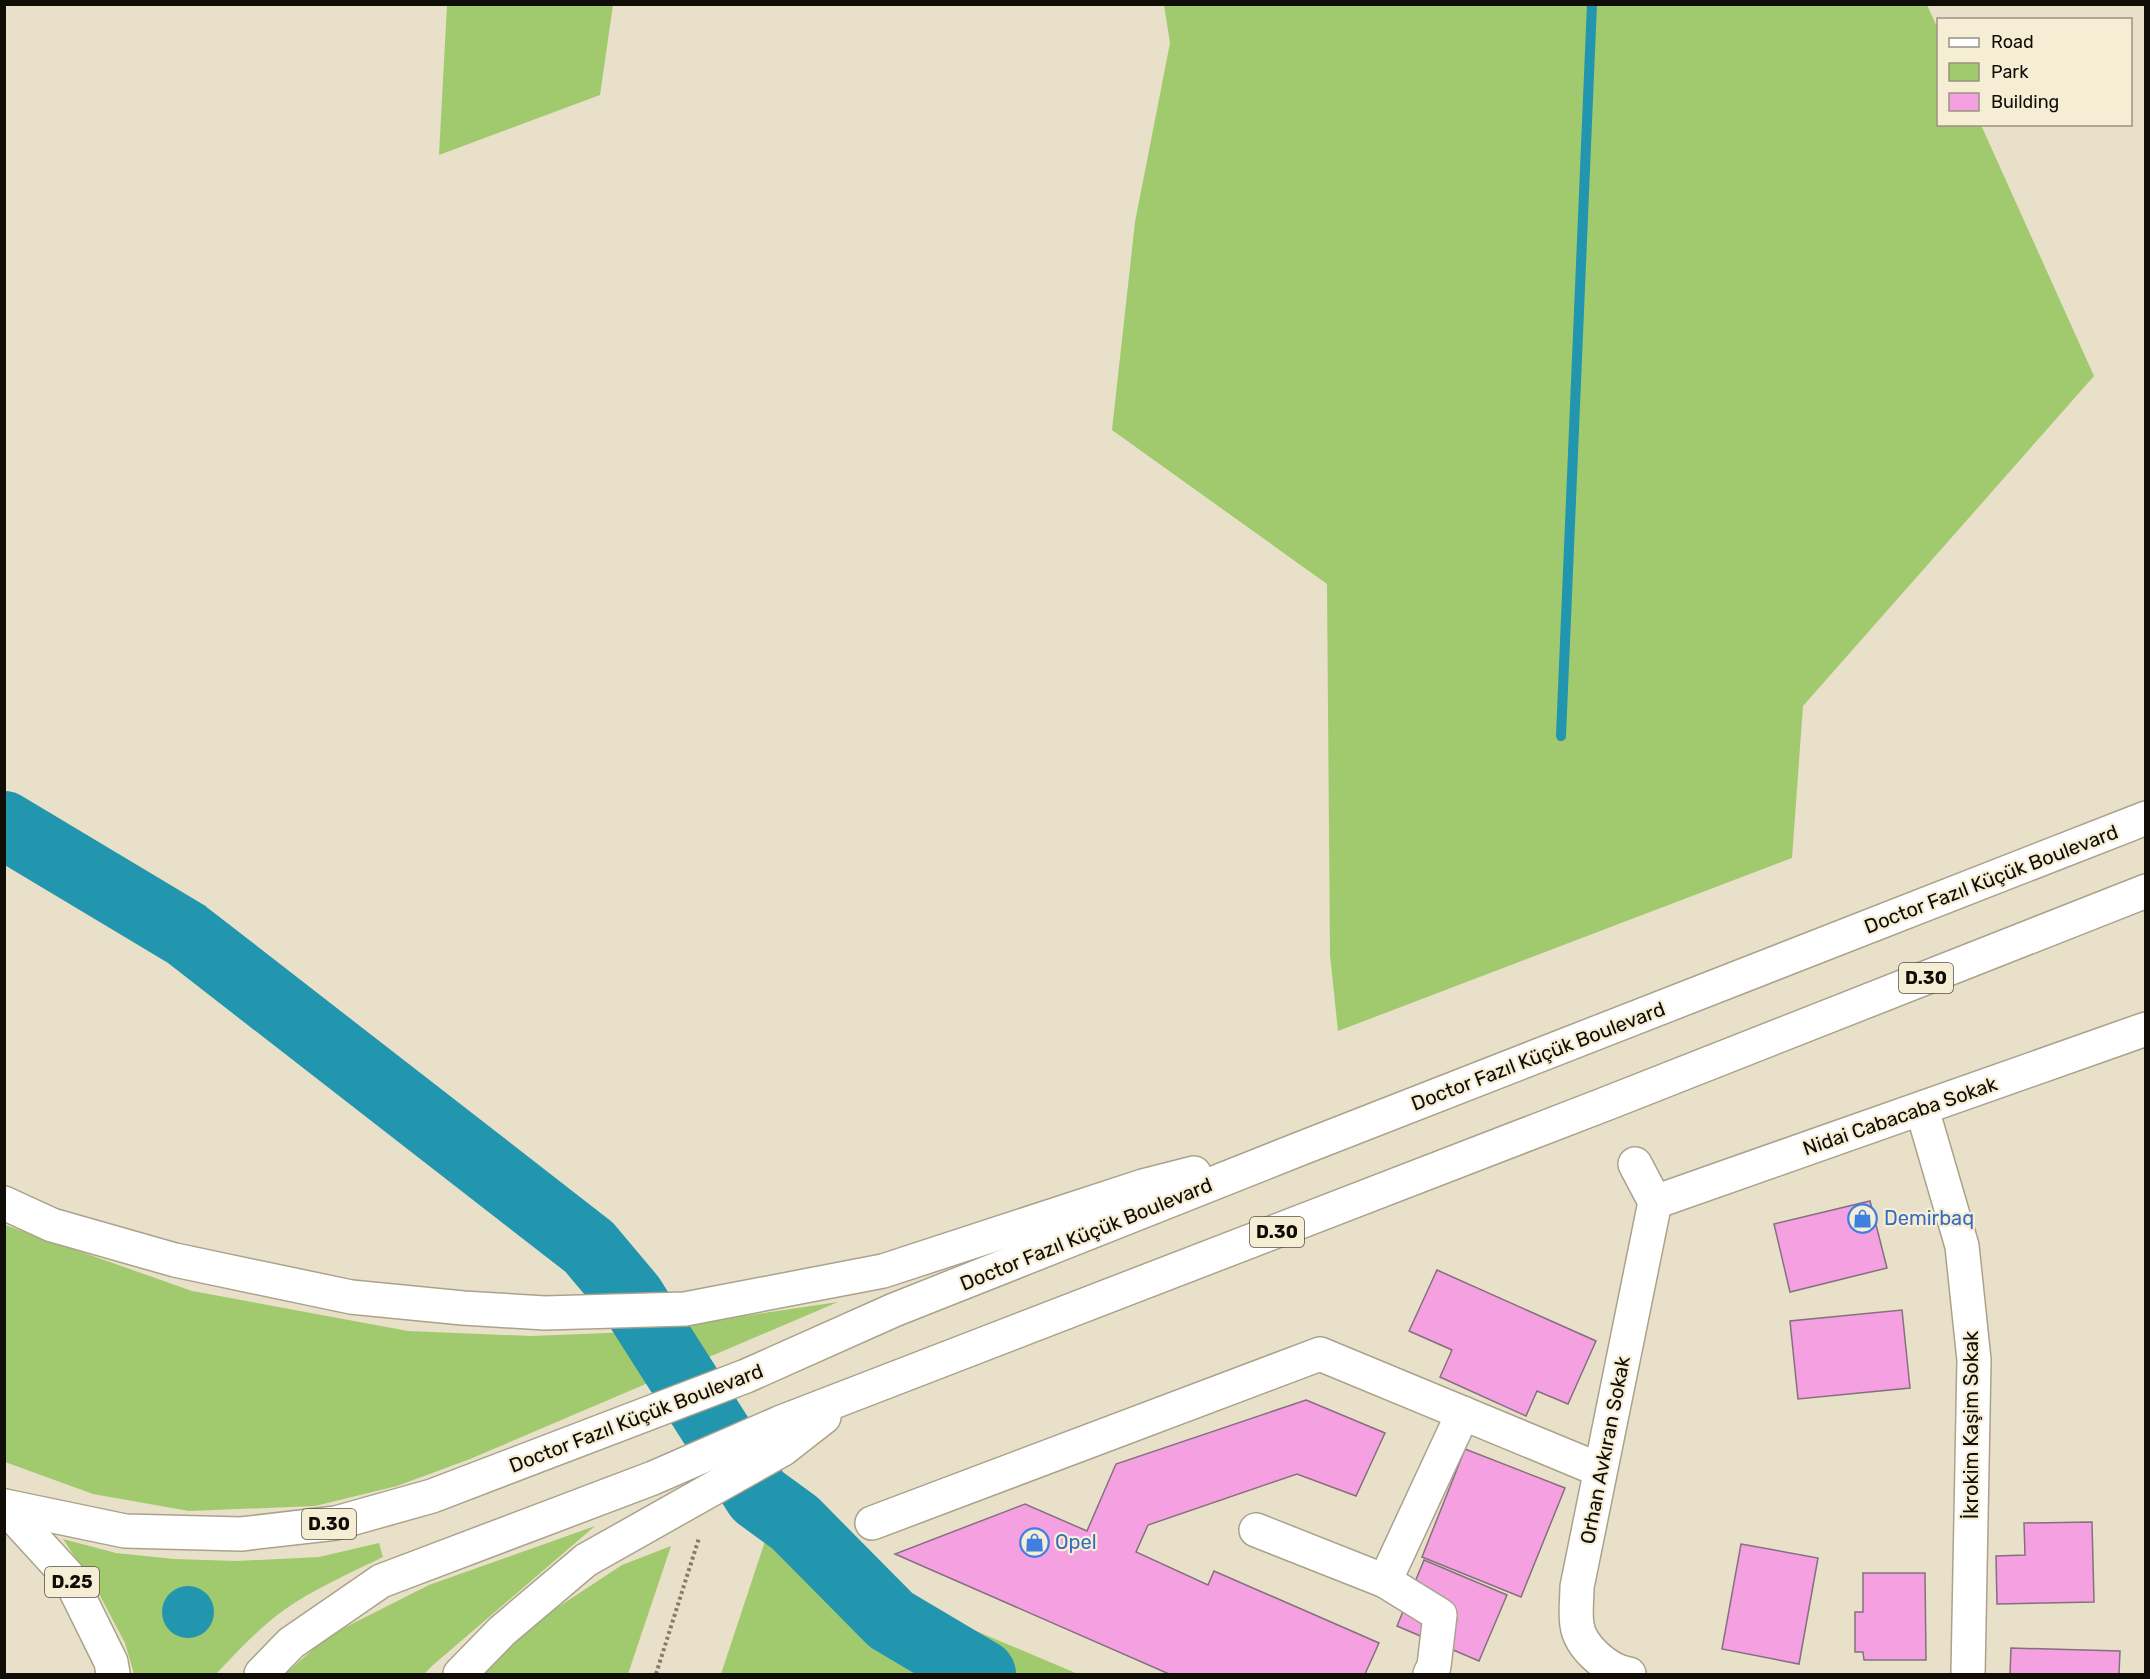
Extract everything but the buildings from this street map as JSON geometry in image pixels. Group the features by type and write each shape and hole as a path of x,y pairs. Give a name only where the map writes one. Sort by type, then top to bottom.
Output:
{"main road":[{"name":"Doctor Fazıl Küçük Boulevard","path":"5,1506 125,1532 241,1534 336,1523 432,1496 638,1419 746,1376 894,1310 2145,818"},
{"name":"D.30","path":"781,1436 847,1399 2145,891"},
{"name":"Nidai Cabacaba Sokak","path":"1654,1202 2145,1029"},
{"name":"İkrokim Kaşim Sokak","path":"1922,1109 1962,1246 1974,1360 1968,1674"},
{"path":"4,1203 52,1225 175,1260 351,1297 545,1313 685,1309 883,1271 1143,1186 1302,1148"},
{"path":"1635,1164 1654,1202"},
{"name":"Orhan Avkıran Sokak","path":"1629,1674 1619,1673 1593,1656 1577,1627 1578,1587 1654,1202"},
{"path":"872,1523 1320,1354 1600,1470"},
{"path":"1385,1581 1463,1413"},
{"path":"261,1674 291,1643 381,1581 653,1478 781,1436"},
{"path":"460,1674 502,1632 586,1560 700,1496 781,1436"},
{"name":"D.25","path":"5,1506 69,1577 111,1662 113,1674"},
{"path":"1256,1530 1385,1581 1440,1615 1434,1666 1430,1674"}],"path":[{"path":"656,1674 700,1536 700,1496"}],"green space":[{"path":"447,5 613,5 600,95 439,155"},
{"path":"1164,5 1927,5 1937,27 1937,126 1981,126 2094,376 1803,706 1792,858 1338,1031 1330,955 1327,584 1112,430 1135,222 1170,43"},
{"path":"5,1225 192,1291 408,1331 531,1336 634,1332 838,1302 470,1459 397,1486 315,1506 189,1511 93,1494 5,1462"},
{"path":"781,1493 917,1606 1078,1674 721,1674"},
{"path":"595,1526 424,1674 285,1674 328,1636 429,1585"},
{"path":"63,1539 116,1553 174,1559 237,1561 319,1557 379,1543 383,1557 320,1588 284,1610 257,1632 216,1674 134,1674 125,1643 97,1590"},
{"path":"671,1546 628,1674 465,1674 476,1661 622,1565"}],"water":[{"path":"183,1586 193,1586 203,1590 210,1597 214,1612 210,1627 203,1634 193,1638 183,1638 173,1634 166,1627 162,1617 162,1607 166,1597 173,1590"}],"waterway":[{"path":"1561,736 1592,4"},
{"path":"4,825 186,934 589,1247 631,1297 758,1496 795,1523 891,1620 982,1674"}],"place":[{"name":"Demirbaq","path":"1863,1218"},
{"name":"Opel","path":"1034,1542"}]}
